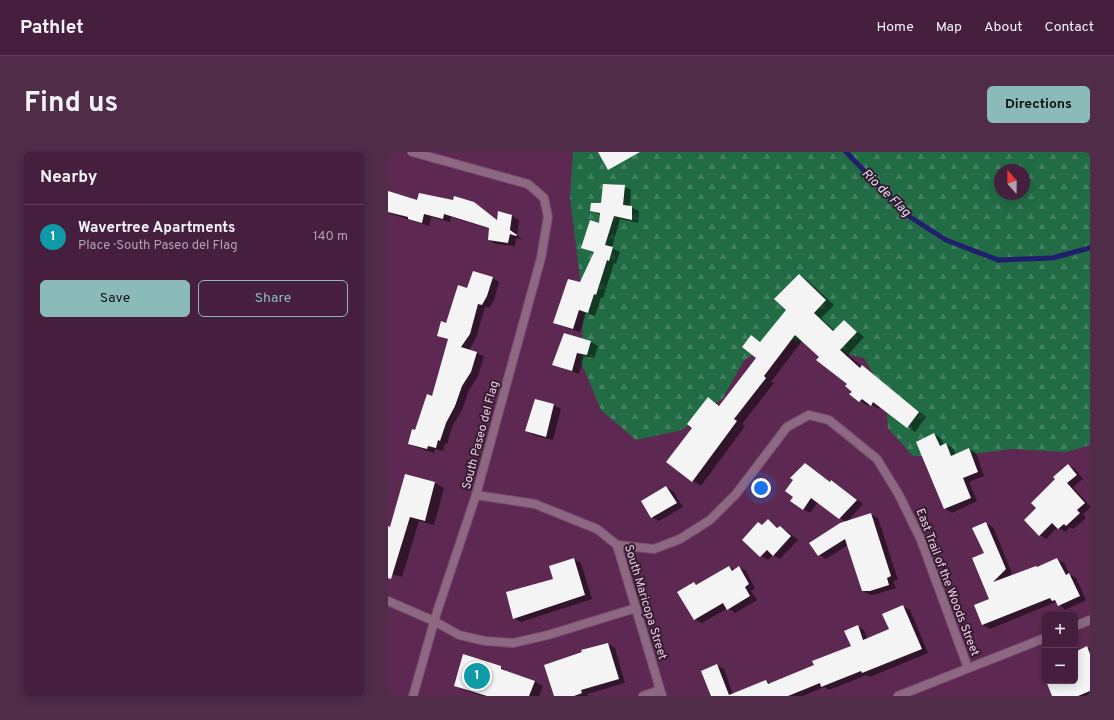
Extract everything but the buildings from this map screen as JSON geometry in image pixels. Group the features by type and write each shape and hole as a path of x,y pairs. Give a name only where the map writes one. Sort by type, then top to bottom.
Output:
{"street":[{"name":"South Paseo del Flag","path":"412,152 528,184 544,198 548,217 541,258 476,494 434,621 413,696"},
{"name":"East Trail of the Woods Street","path":"617,545 654,549 680,539 710,520 726,505 787,427 809,415 829,420 877,459 899,495 921,540 968,668"},
{"name":"South Maricopa Street","path":"476,494 535,504 597,529 617,545 661,693"},
{"path":"388,601 434,621 459,635 485,641 513,643 548,635 636,608"},
{"path":"1078,625 1090,620"},
{"path":"898,696 1042,639"},
{"path":"643,696 661,693"}],"green space":[{"path":"573,152 1090,152 1090,445 1066,452 1013,449 957,456 913,456 888,428 886,396 864,358 782,337 744,360 723,398 682,430 636,440 601,410 581,362 584,309 570,198"}],"waterway":[{"name":"Rio de Flag","path":"846,152 907,215 946,240 998,260 1052,258 1090,248"}],"place":[{"name":"Wavertree Apartments","path":"477,676"}]}
